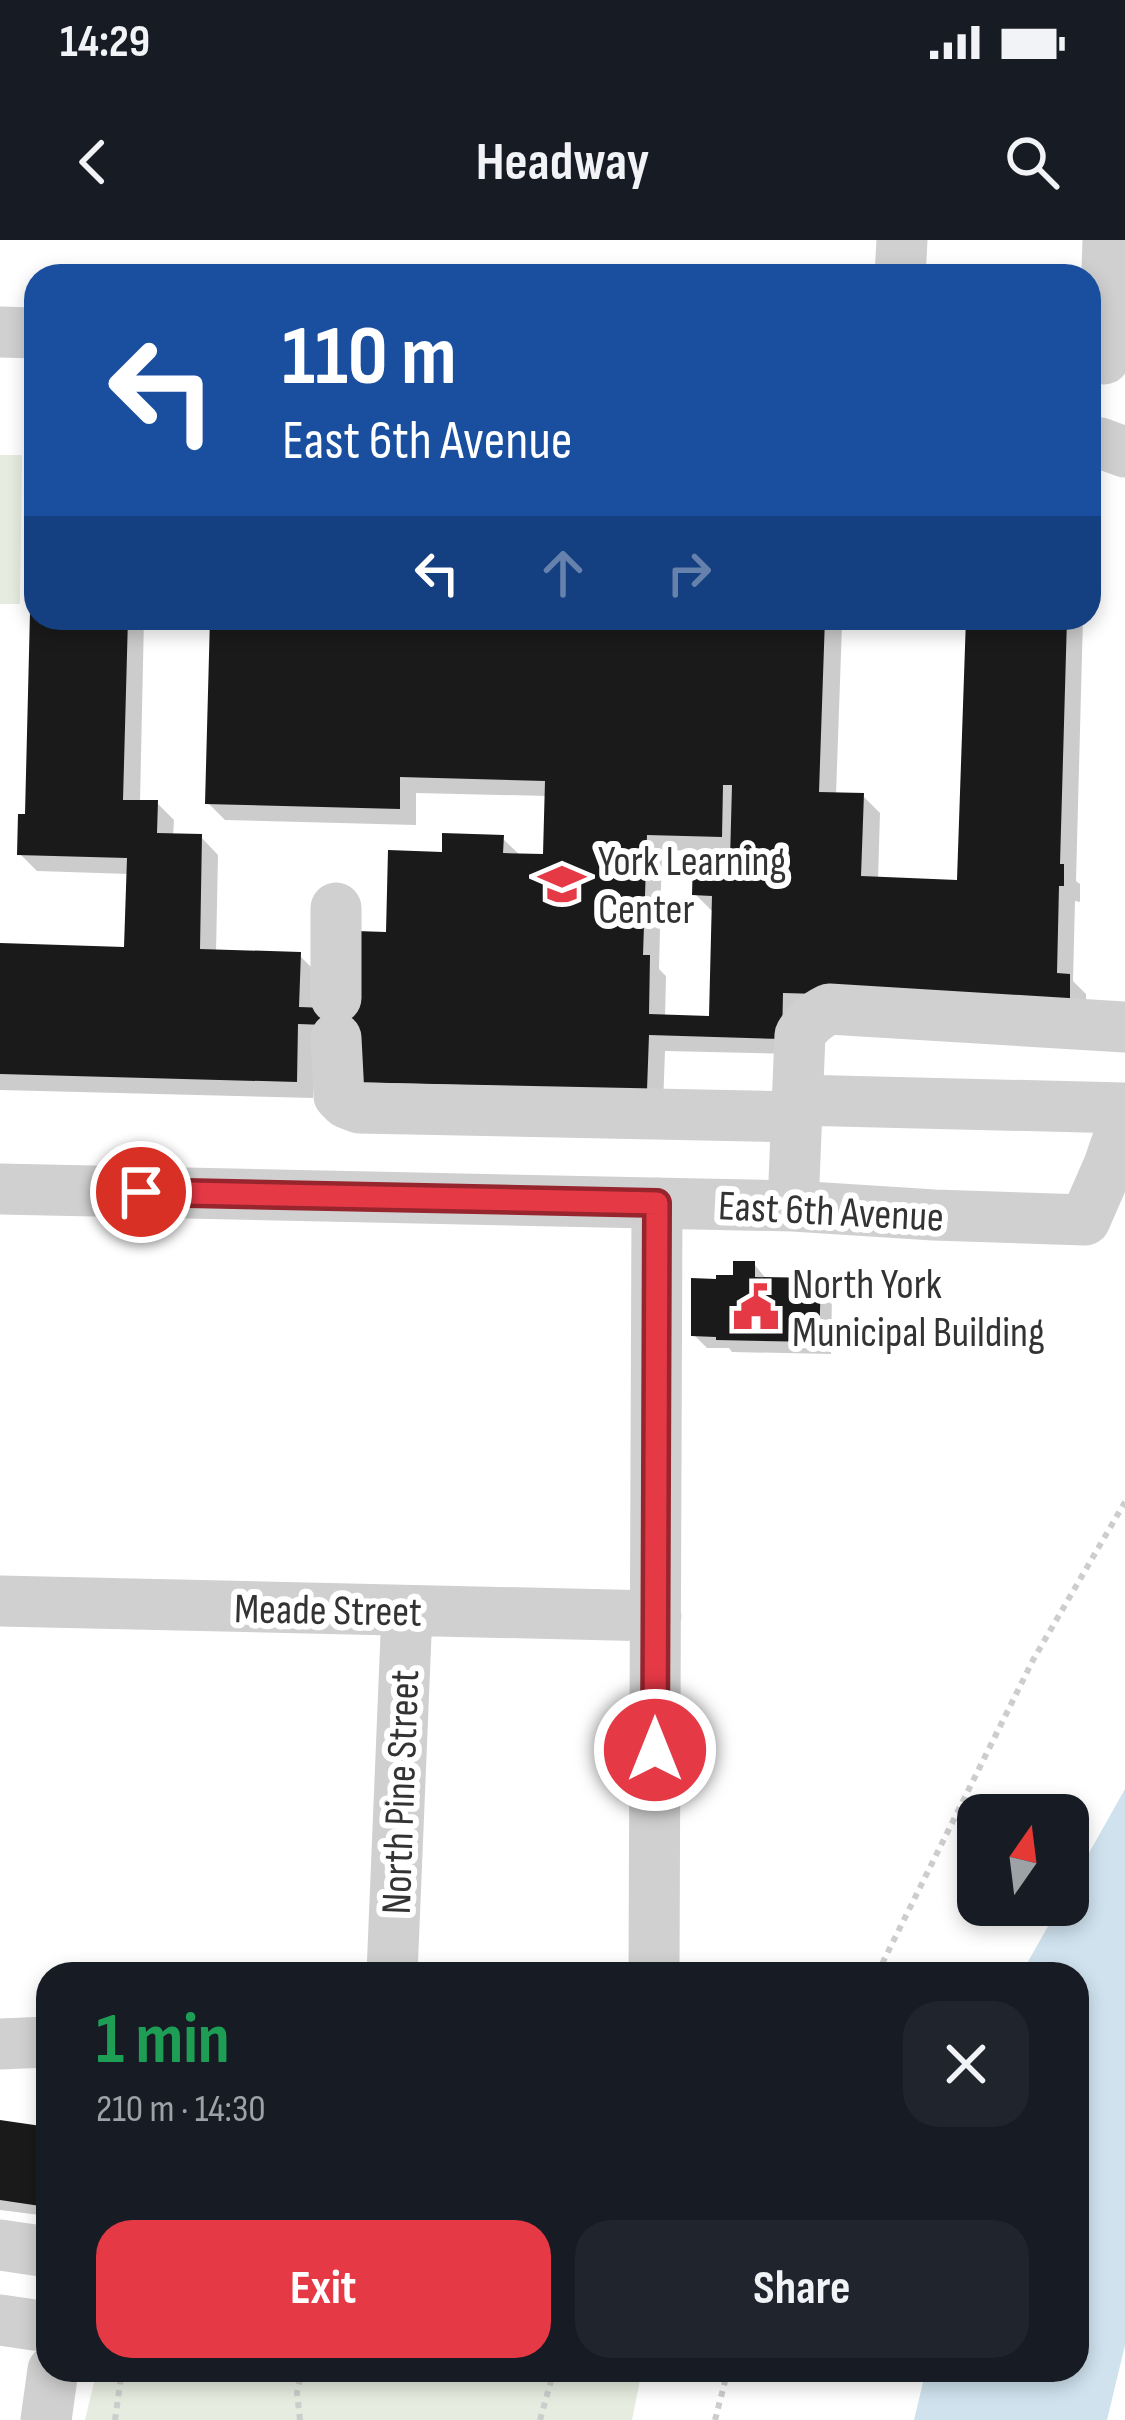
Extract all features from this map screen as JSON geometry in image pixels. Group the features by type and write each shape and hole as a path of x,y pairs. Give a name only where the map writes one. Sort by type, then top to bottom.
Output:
{"street":[{"path":"1106,359 1108,240"},
{"path":"336,908 338,1096 359,1108 1125,1108"},
{"path":"793,1206 800,1036 807,1023 829,1010 1125,1027"},
{"name":"East 6th Avenue","path":"0,1189 793,1206 1085,1220 1125,1118"},
{"path":"654,1962 657,1203"},
{"name":"Meade Street","path":"0,1601 656,1616"},
{"name":"North Pine Street","path":"392,1962 406,1611"},
{"path":"0,2044 36,2042"},
{"path":"0,2245 36,2250"},
{"path":"0,2320 36,2325"},
{"path":"46,2420 51,2382"}],"path":[{"path":"883,1962 1033,1660 1125,1502"},
{"path":"115,2420 120,2382"},
{"path":"299,2382 300,2420"},
{"path":"540,2420 551,2382"},
{"path":"716,2420 725,2382"}],"shaded area":[{"path":"0,455 22,455 20,604 0,604"},
{"path":"94,2382 640,2382 632,2420 85,2420"}],"water":[{"path":"1125,1789 1125,2345 1107,2420 914,2420 923,2382 1089,2382 1089,1962 1028,1962 1048,1926 1089,1926 1089,1853"}],"building":[{"path":"30,630 128,630 123,800 158,800 157,833 202,834 200,949 301,952 299,1007 354,1009 356,931 386,932 388,850 442,852 442,833 504,835 503,853 543,854 545,781 400,777 400,809 205,804 210,630 825,630 819,792 864,793 861,876 957,880 966,630 1067,630 1060,864 1064,864 1064,886 1059,886 1057,973 1070,974 1070,1001 783,993 782,1039 649,1035 647,1090 353,1082 354,1026 298,1024 297,1082 0,1074 0,943 124,947 127,858 17,855 18,814 25,814","holes":["723,785 732,785 730,860 693,859 692,895 712,896 709,1016 649,1014 650,955 643,955 647,835 722,837"]},
{"name":"North York Municipal Building","path":"733,1261 755,1261 755,1277 821,1278 819,1342 691,1336 691,1278 733,1275"},
{"path":"0,2120 36,2125 36,2205 0,2200"}],"place":[{"name":"York Learning Center","path":"562,884"},
{"name":"North York Municipal Building","path":"756,1307"}],"route":[{"path":"141,1192 657,1203 655,1750"}]}
